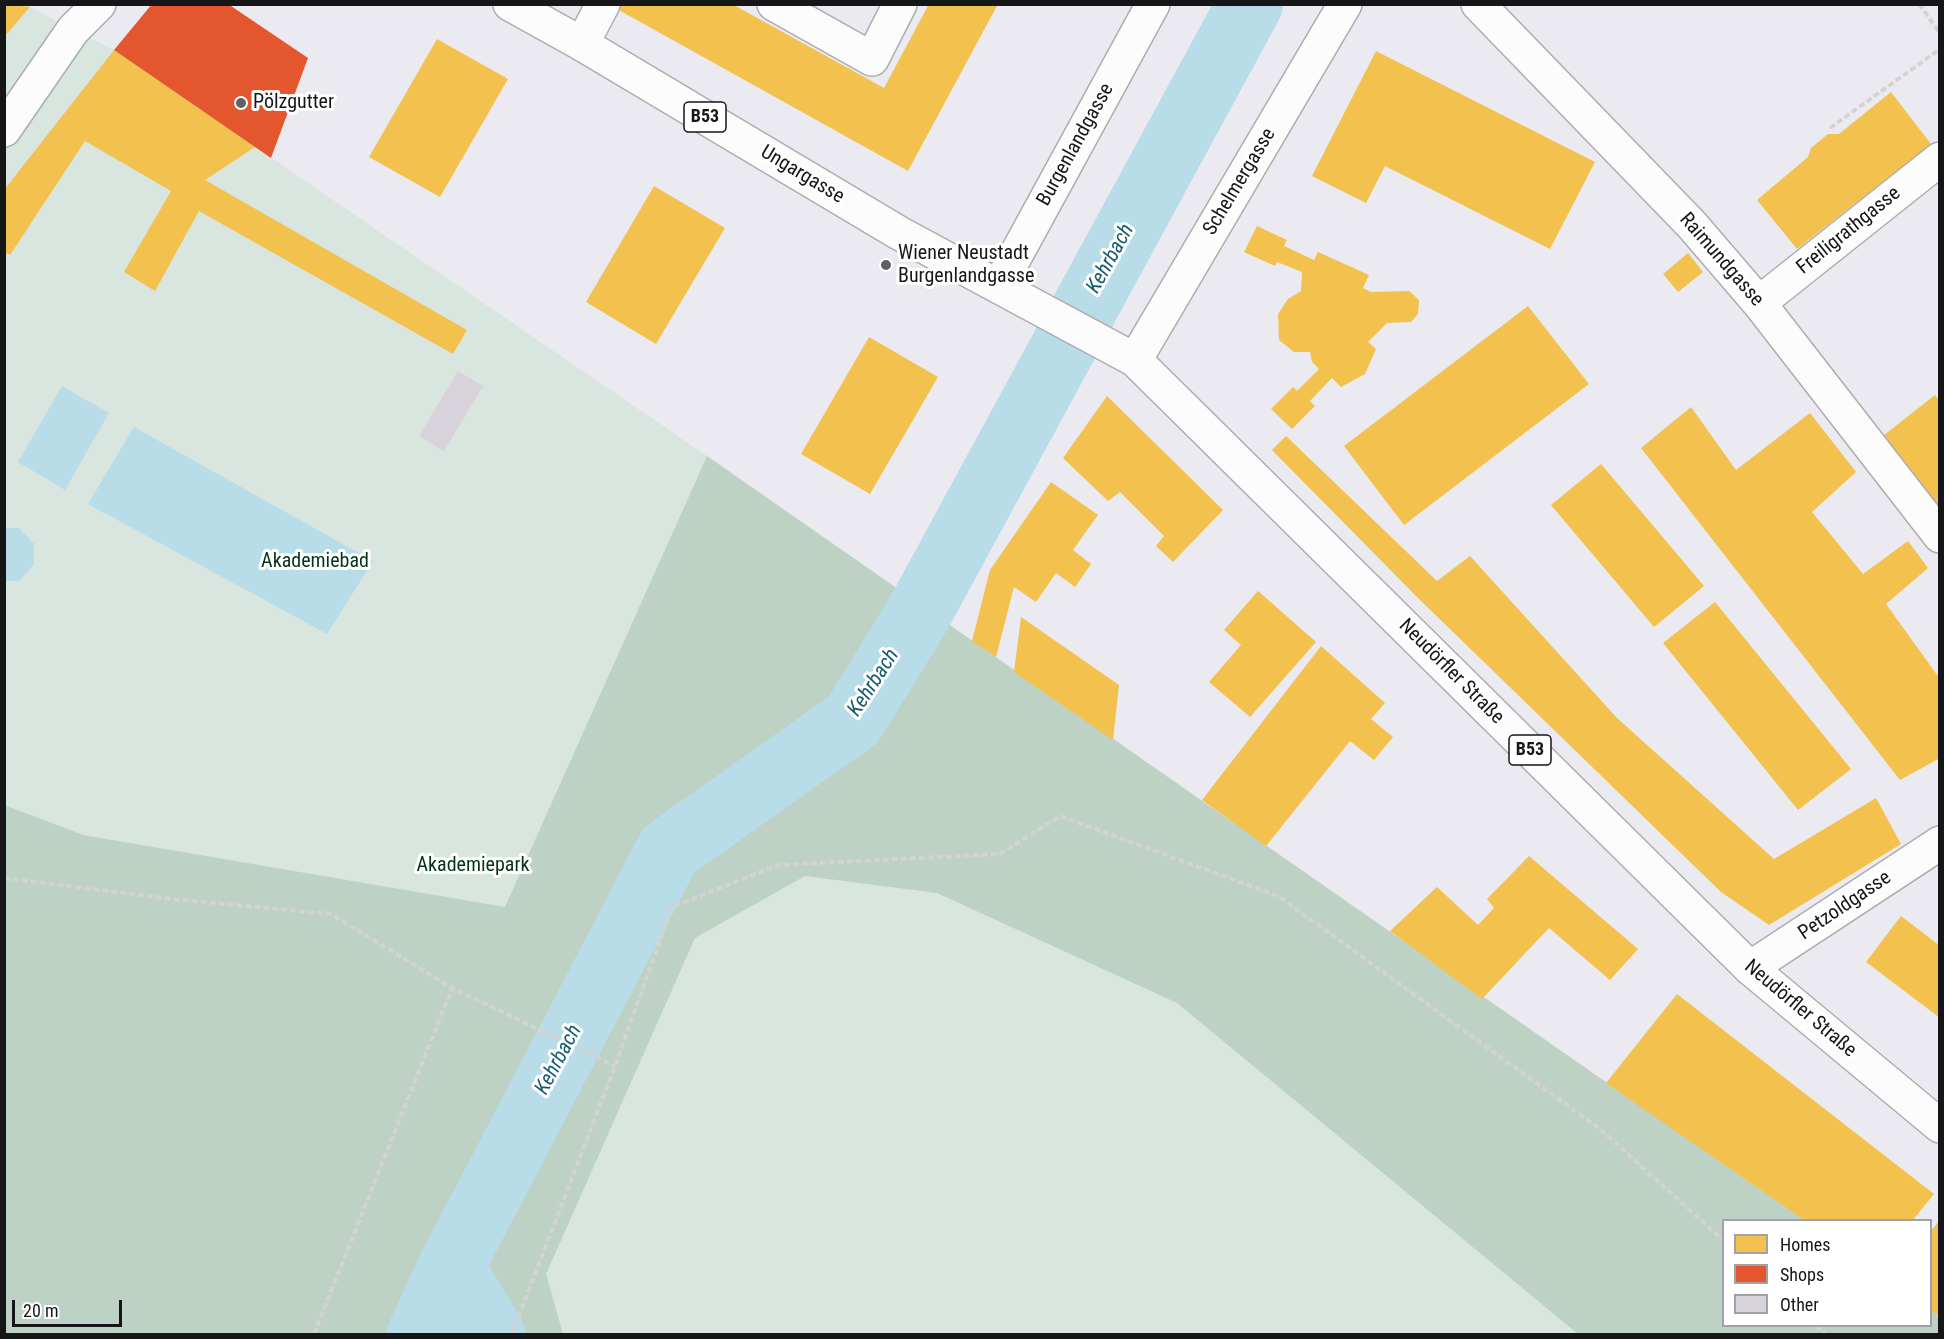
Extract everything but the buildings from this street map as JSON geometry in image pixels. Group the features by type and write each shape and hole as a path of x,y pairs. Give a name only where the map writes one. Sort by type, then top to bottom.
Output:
{"street":[{"path":"4,130 73,30 99,4"},
{"name":"Ungargasse","path":"510,4 582,44 899,233 1097,338"},
{"path":"582,44 603,4"},
{"path":"774,4 872,59 900,4"},
{"name":"Burgenlandgasse","path":"999,286 1153,4"},
{"name":"Schelmergasse","path":"1135,360 1345,4"},
{"name":"Raimundgasse","path":"1478,4 1692,225 1759,303 1940,536"},
{"name":"Freiligrathgasse","path":"1759,303 1940,159"},
{"name":"Neudörfler Straße","path":"1097,338 1135,360 1750,968 1940,1126"},
{"name":"Petzoldgasse","path":"1750,968 1940,843"}],"path":[{"path":"1919,4 1940,33"},
{"path":"1830,128 1940,50"},
{"path":"512,1335 615,1066 672,907 778,865 1000,854 1060,816 1278,896 1600,1129 1722,1239"},
{"path":"4,878 172,899 331,914 452,988 615,1066"},
{"path":"314,1335 452,988"}],"green space":[{"name":"Akademiepark","path":"5,4 26,5 114,50 707,456 1803,1219 1722,1219 1722,1327 1931,1327 1939,1334 5,1334"},
{"path":"707,456 1803,1219 1722,1219 1722,1327 1932,1327 1932,1311 1939,1317 1939,1334 1578,1334 1177,1003 937,893 805,876 695,938 546,1274 563,1334 5,1334 4,805 83,835 505,907"}],"water":[{"path":"62,386 109,413 65,490 18,462"},
{"path":"134,427 373,561 327,634 88,504"},
{"path":"4,528 19,528 34,544 34,565 19,581 5,581"}],"waterway":[{"name":"Kehrbach","path":"420,1334 451,1267 669,850 853,720 919,613 1250,4"},
{"path":"451,1267 492,1334"}],"place":[{"name":"Pölzgutter","path":"241,103"},
{"name":"Wiener Neustadt Burgenlandgasse","path":"886,265"}],"park label":[{"name":"Akademiebad","path":"315,562"}]}
